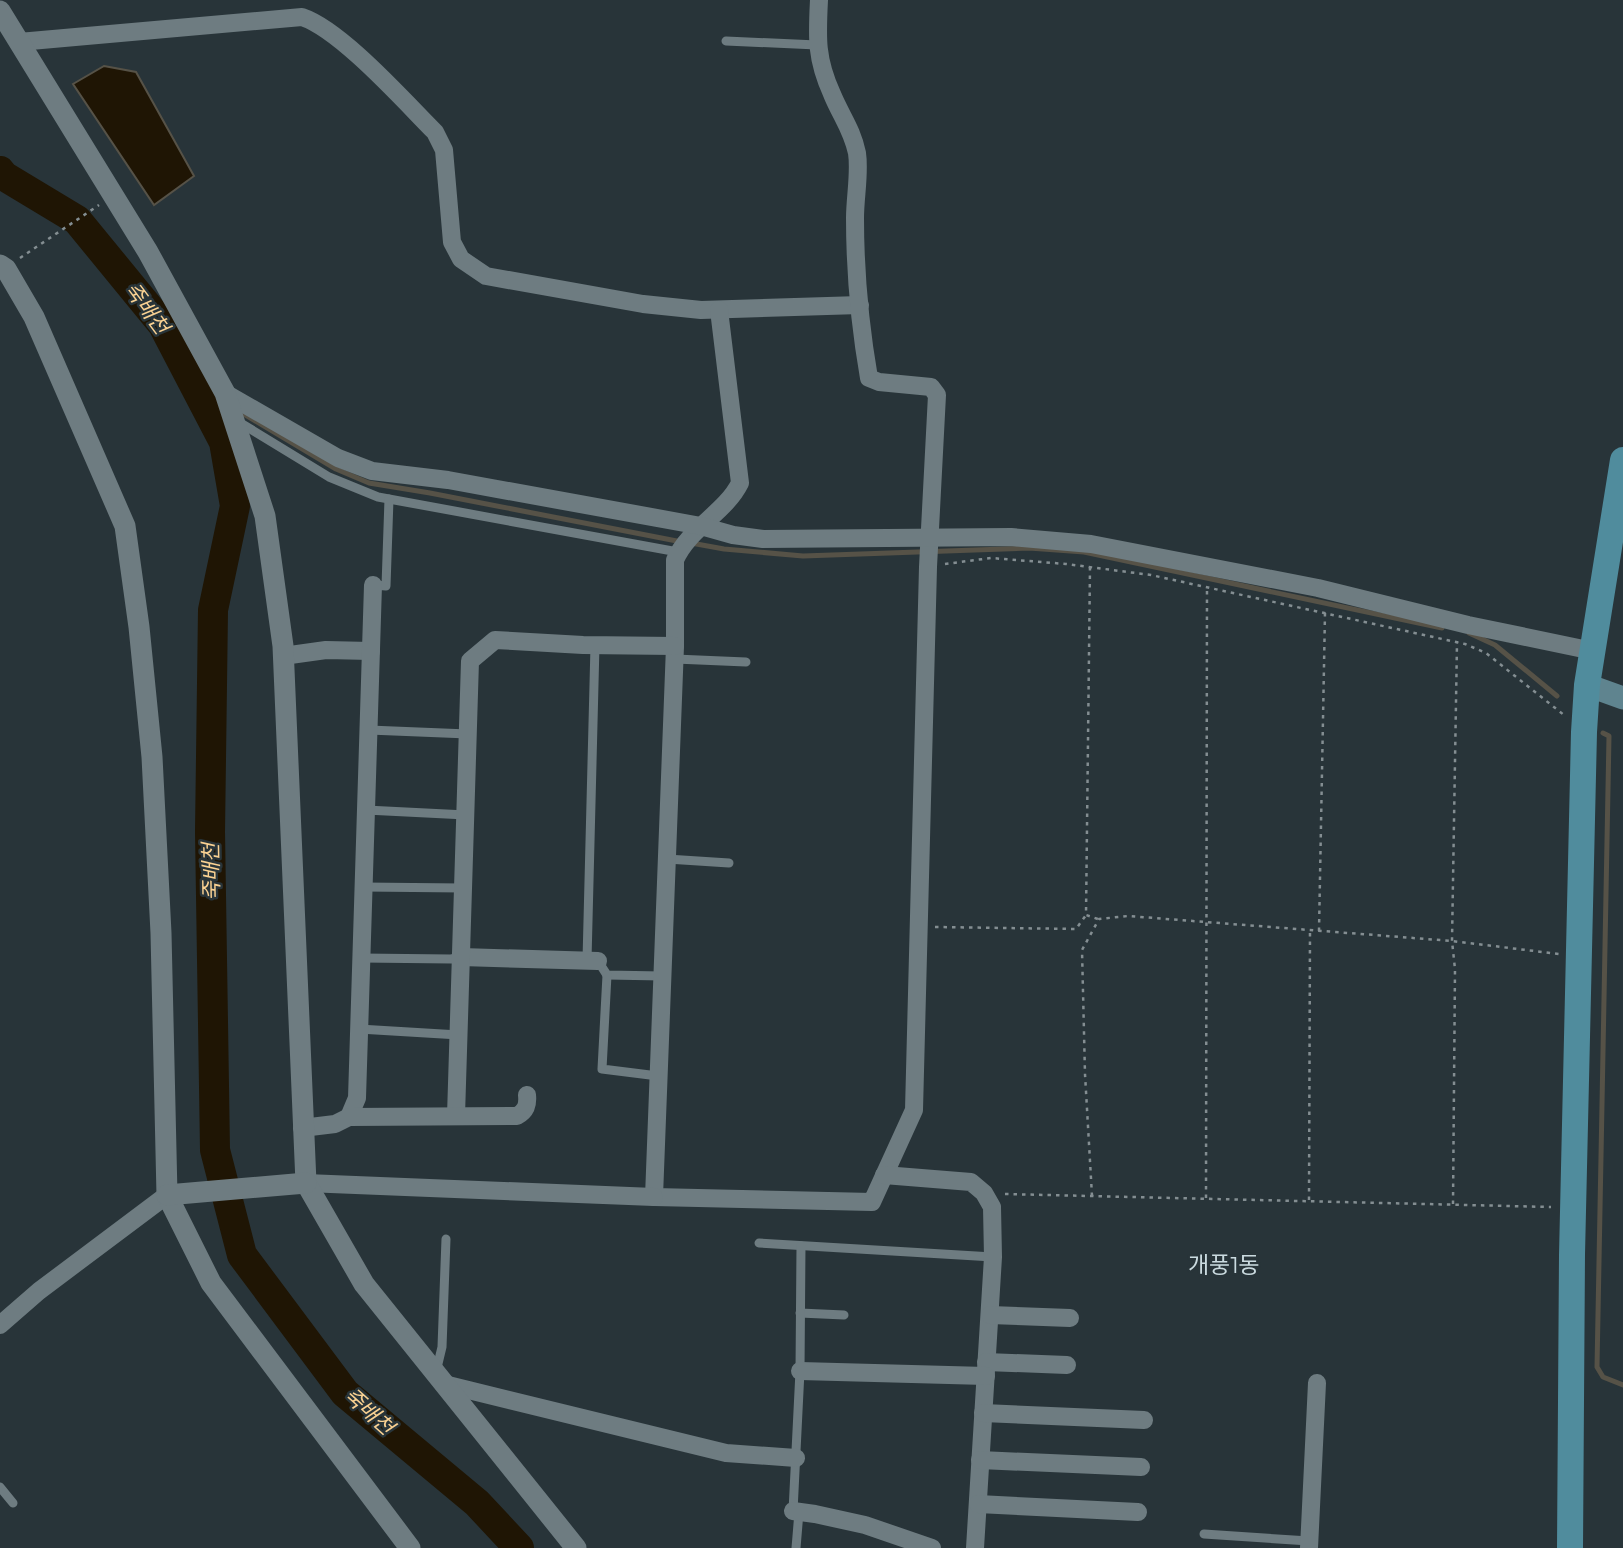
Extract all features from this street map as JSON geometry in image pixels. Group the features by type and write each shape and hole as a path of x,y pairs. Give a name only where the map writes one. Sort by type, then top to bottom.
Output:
{"main road":[{"path":"1570,1548 1573,1208 1584,732 1592,650 1623,460"},
{"path":"1587,685 1623,698"}],"street":[{"path":"0,1325 39,1291 167,1195 306,1183 654,1197 872,1202 914,1110 937,395 931,387 879,382 869,378 860,305 855,218 857,155 848,123 822,69 817,45 818,0"},
{"path":"0,11 148,252 225,393 265,516 283,656 306,1183 364,1284 576,1548"},
{"path":"19,43 302,18 315,22 342,42 435,132 444,150 452,242 461,259 486,276 643,304 701,310 860,305"},
{"path":"7,264 6,269 33,317 125,526 139,627 152,757 161,933 167,1195 211,1283 410,1548"},
{"path":"654,1197 675,653 675,559 699,528 734,496 740,483 719,310"},
{"path":"225,393 338,458 372,471 448,480 763,540 846,540 930,551 1011,537 1091,544 1318,589 1468,625 1592,650"},
{"path":"349,1117 357,1098 373,585"},
{"path":"456,1116 470,661 495,640 595,645 675,653"},
{"path":"283,656 326,650 371,651"},
{"path":"461,957 597,965"},
{"path":"302,1128 335,1124 349,1117 517,1116 524,1112 528,1104 527,1095"},
{"path":"884,1175 971,1182 984,1193 992,1207 993,1257 975,1548"},
{"path":"989,1315 1070,1318"},
{"path":"800,1371 986,1369 1067,1365"},
{"path":"440,1379 726,1453 796,1458"},
{"path":"1309,1544 1317,1383"},
{"path":"983,1413 1144,1420"},
{"path":"980,1460 1141,1467"},
{"path":"978,1504 1138,1512"},
{"path":"796,1512 865,1525 932,1548"}],"lane":[{"path":"726,41 817,45"},
{"path":"234,419 329,477 378,497 678,552"},
{"path":"373,585 386,586 389,499"},
{"path":"595,645 597,965 602,1069 658,1076"},
{"path":"675,653 746,662"},
{"path":"369,730 468,734"},
{"path":"366,810 466,815"},
{"path":"667,859 729,863"},
{"path":"363,887 463,888"},
{"path":"361,958 461,957"},
{"path":"597,965 662,976"},
{"path":"359,1029 459,1035"},
{"path":"440,1379 446,1238"},
{"path":"759,1243 993,1257"},
{"path":"796,1548 801,1246"},
{"path":"800,1313 844,1315"},
{"path":"0,1487 13,1503"},
{"path":"1204,1534 1309,1544"}],"path":[{"path":"7,264 100,204"},
{"path":"930,551 1151,575 1457,642 1486,653 1584,732"},
{"path":"919,927 1076,929 1086,915 1090,567"},
{"path":"1206,1198 1207,587"},
{"path":"1319,931 1325,613"},
{"path":"1453,1205 1455,969 1452,941 1457,642"},
{"path":"1086,915 1099,919 1128,916 1452,941 1579,957"},
{"path":"1092,1196 1084,1074 1083,950 1099,919"},
{"path":"1309,1201 1310,930"},
{"path":"984,1193 1573,1208"}],"shaded area":[{"path":"104,66 136,72 194,176 154,205 73,84"}],"waterway":[{"name":"죽배천","path":"0,171 77,220 163,325 224,442 235,506 213,610 210,832 215,1150 242,1255 345,1393 477,1503 519,1548"},
{"path":"195,385 219,399"},
{"path":"237,410 336,469 369,483 682,542"},
{"path":"691,543 724,549 803,556 1029,548 1084,552 1442,628"},
{"path":"1469,633 1495,645 1557,696"},
{"path":"1603,733 1609,736 1597,1367 1603,1377 1623,1385"}],"district":[{"name":"개풍1동","path":"1224,1265"}]}
